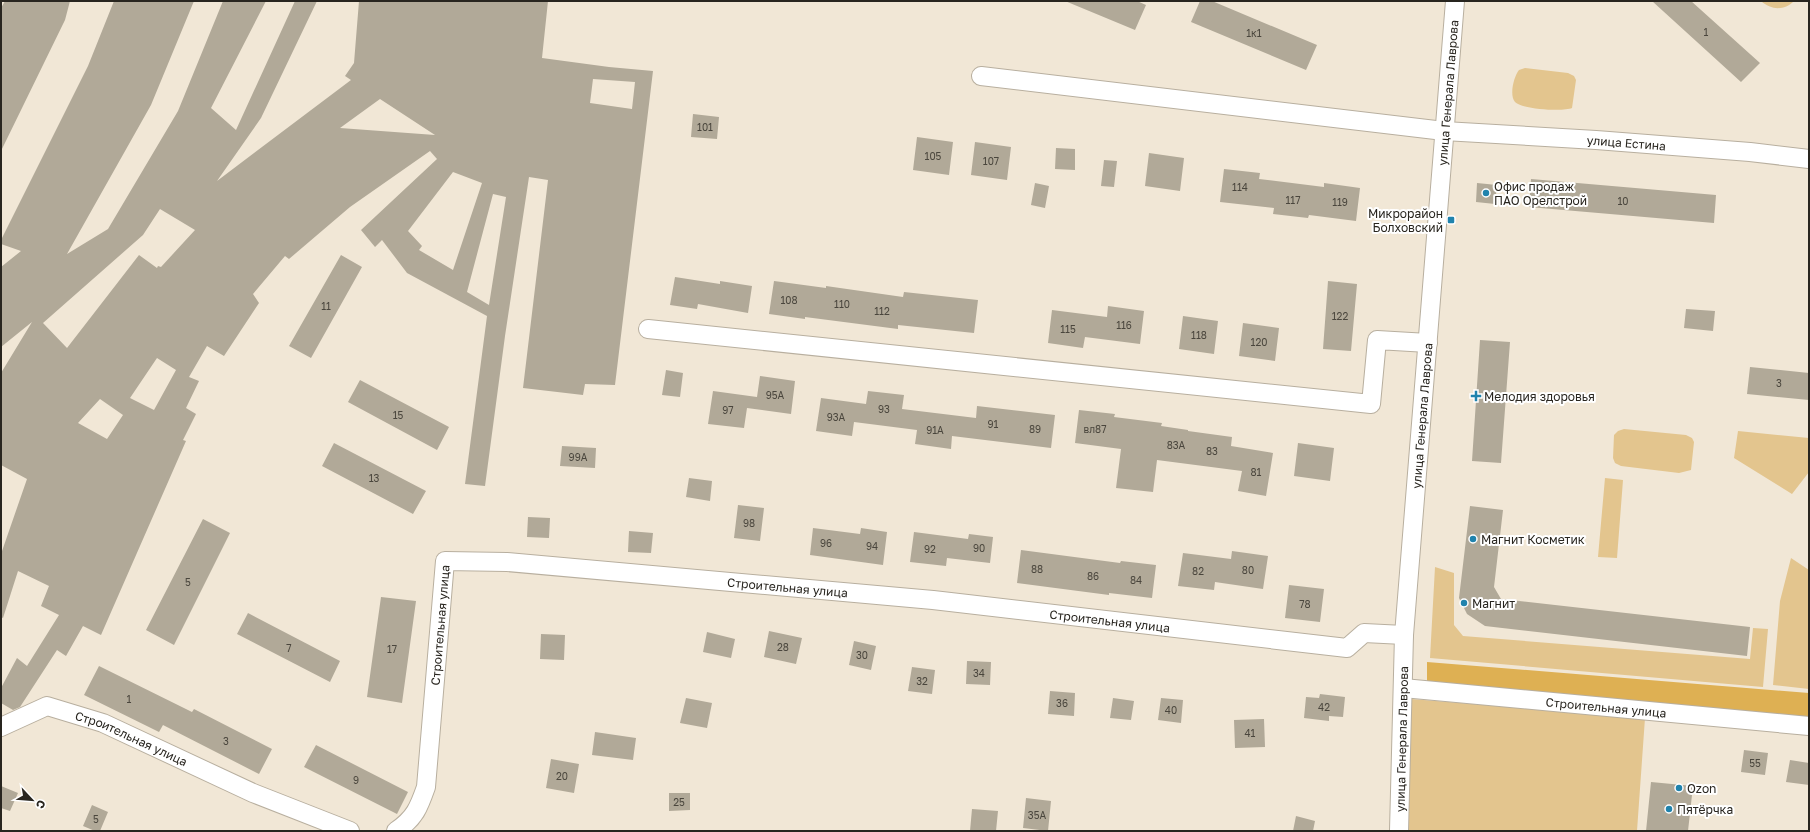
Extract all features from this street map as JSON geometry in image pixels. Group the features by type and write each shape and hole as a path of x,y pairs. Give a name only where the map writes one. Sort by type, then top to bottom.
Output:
{"street":[{"name":"улица Генерала Лаврова","path":"1399,831 1404,635 1455,1"},
{"name":"улица Естина","path":"981,76 1444,131 1596,140 1809,159"},
{"path":"648,329 1370,404 1377,340 1428,343"},
{"name":"Строительная улица","path":"396,831 408,823 418,810 426,787 445,561 515,562 933,600 1347,648 1364,633 1404,635"},
{"name":"Строительная улица","path":"1403,688 1809,726"},
{"name":"Строительная улица","path":"1,727 47,706 103,723 253,794 350,831"}],"shaded area":[{"path":"1761,1 1794,1 1782,8 1773,8"},
{"path":"1525,68 1568,73 1574,76 1576,80 1572,108 1560,110 1542,109 1525,106 1515,102 1512,95 1514,81 1519,70"},
{"path":"1624,429 1686,435 1692,438 1694,442 1691,470 1679,473 1621,466 1615,463 1613,458 1614,435 1618,431"},
{"path":"1738,431 1809,438 1809,472 1792,494 1734,458"},
{"path":"1605,478 1623,480 1617,558 1598,557"},
{"path":"1791,558 1809,570 1809,689 1773,685 1780,601"},
{"path":"1435,567 1454,573 1454,625 1463,636 1750,659 1753,628 1768,629 1763,687 1430,658"},
{"path":"1427,662 1809,693 1809,722 1427,683"},
{"path":"1411,699 1645,718 1637,831 1406,831"}],"building":[{"path":"5,1 70,1 65,20 1,151 1,8"},
{"path":"114,1 194,1 151,105 67,254 108,229 178,111 223,1 266,1 211,108 236,130 295,1 317,1 261,118 217,181 351,80 345,76 354,63 359,1 548,1 542,58 653,71 615,385 585,384 583,395 523,388 548,180 529,177 505,336 485,486 465,484 487,316 407,273 382,240 375,247 361,230 437,159 430,151 350,207 289,259 285,256 253,294 259,303 224,356 207,346 189,377 199,381 186,408 196,414 183,440 186,441 101,635 83,626 66,656 57,650 20,707 13,710 1,703 1,688 17,658 27,666 59,615 41,606 49,586 18,571 3,618 1,617 1,554 27,479 1,465 1,373 32,322 1,347 1,267 21,251 1,244 1,240 88,66","holes":["593,79 635,82 632,109 590,103","380,99 435,135 340,128","453,172 482,183 453,270 419,250 422,246 408,231","493,194 506,197 489,305 467,292","160,209 195,230 161,267 158,266 157,268 139,255 67,348 43,323 143,235","157,358 176,370 154,410 130,398","100,399 123,415 107,439 78,423"]},
{"path":"1065,1 1137,1 1146,5 1135,30"},
{"path":"1200,1 1212,1 1317,45 1306,70 1191,22"},
{"path":"1652,1 1691,1 1760,63 1741,82"},
{"path":"693,114 719,117 717,139 691,137"},
{"path":"917,137 953,142 949,175 913,170"},
{"path":"975,142 1011,147 1007,180 971,175"},
{"path":"1056,148 1075,149 1075,170 1055,169"},
{"path":"1149,153 1184,158 1180,191 1145,186"},
{"path":"1104,160 1117,161 1114,187 1101,186"},
{"path":"1224,169 1260,173 1259,179 1324,187 1324,183 1360,188 1356,221 1309,215 1308,218 1273,214 1274,208 1220,202"},
{"path":"1531,179 1716,195 1714,223 1529,207"},
{"path":"1035,183 1049,186 1045,208 1031,205"},
{"name":"Офис продаж ПАО Орелстрой","path":"1477,183 1497,185 1495,204 1476,202"},
{"path":"341,255 362,267 311,358 289,346"},
{"path":"675,277 720,284 720,281 752,286 748,313 698,304 697,309 670,305"},
{"path":"774,281 826,288 826,286 903,297 904,292 978,300 974,333 898,325 898,329 769,314"},
{"path":"1328,281 1357,284 1351,351 1323,349"},
{"path":"1108,306 1144,311 1140,344 1085,337 1083,348 1048,343 1052,310 1107,317"},
{"path":"1686,309 1715,311 1713,331 1684,328"},
{"path":"1183,316 1218,321 1214,354 1179,349"},
{"path":"1243,323 1279,328 1275,361 1239,356"},
{"path":"1480,340 1510,342 1501,463 1472,461"},
{"path":"1750,367 1809,373 1809,400 1747,394"},
{"path":"666,370 683,373 680,397 662,395"},
{"path":"760,376 795,381 791,414 747,408 744,428 708,424 713,391 757,397"},
{"path":"360,380 449,427 437,450 348,402"},
{"path":"868,391 904,395 902,409 976,418 977,406 1055,415 1051,448 952,436 951,449 915,444 917,430 854,422 852,436 816,431 821,398 866,404"},
{"path":"1079,410 1115,414 1114,417 1162,423 1161,426 1232,437 1231,446 1273,453 1266,496 1238,491 1242,471 1157,460 1153,492 1116,488 1121,449 1075,443"},
{"path":"334,443 426,491 413,514 322,466"},
{"path":"1298,443 1334,448 1330,481 1294,476"},
{"path":"562,446 596,448 595,468 560,466"},
{"path":"689,478 712,481 710,501 686,497"},
{"path":"738,505 764,508 760,541 734,538"},
{"path":"1470,506 1503,510 1494,587 1501,599 1750,627 1747,656 1485,626 1467,614 1459,598"},
{"path":"528,517 550,518 549,538 527,537"},
{"path":"203,519 230,533 174,645 146,630"},
{"path":"813,528 860,534 861,528 887,532 883,565 810,555"},
{"path":"629,531 653,533 651,553 628,552"},
{"path":"914,532 968,539 969,534 993,537 990,563 947,558 946,566 910,562"},
{"path":"1021,550 1120,563 1121,561 1156,565 1152,598 1109,593 1109,595 1017,583"},
{"path":"1232,551 1268,556 1263,589 1215,582 1214,590 1178,586 1183,553 1231,559"},
{"path":"1289,585 1324,589 1320,622 1285,618"},
{"path":"381,597 416,601 402,703 367,697"},
{"path":"248,613 340,661 330,682 237,634"},
{"path":"769,631 802,638 796,664 764,657"},
{"path":"707,632 735,639 731,658 703,652"},
{"path":"541,634 565,635 564,660 540,659"},
{"path":"854,641 876,646 871,670 849,665"},
{"path":"967,661 991,662 990,685 966,684"},
{"path":"99,666 192,712 194,709 272,749 259,774 163,725 159,732 84,695"},
{"path":"912,667 935,670 932,694 908,691"},
{"path":"1050,691 1075,693 1074,716 1048,714"},
{"path":"1320,694 1345,697 1343,717 1329,716 1329,721 1304,718 1306,697 1319,698"},
{"path":"686,698 712,703 707,728 680,723"},
{"path":"1113,698 1134,701 1131,720 1110,718"},
{"path":"1161,698 1183,700 1181,723 1158,720"},
{"path":"1264,719 1265,747 1235,748 1234,720"},
{"path":"595,732 636,738 633,760 592,755"},
{"path":"316,745 408,792 397,814 304,767"},
{"path":"1744,750 1768,753 1765,775 1741,772"},
{"path":"551,759 579,764 574,793 546,788"},
{"path":"1790,760 1809,763 1809,785 1786,782"},
{"name":"Пятёрчка","path":"1651,782 1693,786 1688,831 1646,831"},
{"path":"1,786 18,793 10,811 1,808"},
{"path":"669,793 690,793 690,810 669,811"},
{"path":"1026,798 1051,801 1048,831 1023,828"},
{"path":"92,805 108,812 100,831 95,831 83,826"},
{"path":"972,809 998,811 996,831 970,831"},
{"path":"1296,816 1315,821 1313,831 1293,831"}],"place":[{"name":"Офис продаж ПАО Орелстрой","path":"1486,193"},
{"name":"Микрорайон Болховский","path":"1451,220"},
{"name":"Мелодия здоровья","path":"1476,396"},
{"name":"Магнит Косметик","path":"1473,539"},
{"name":"Магнит","path":"1464,603"},
{"name":"Ozon","path":"1679,788"},
{"name":"Пятёрчка","path":"1669,809"}]}
